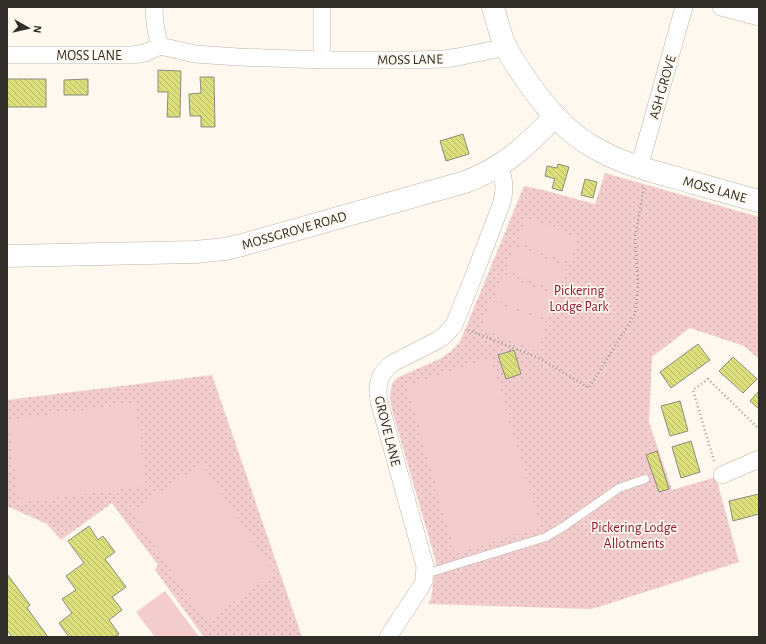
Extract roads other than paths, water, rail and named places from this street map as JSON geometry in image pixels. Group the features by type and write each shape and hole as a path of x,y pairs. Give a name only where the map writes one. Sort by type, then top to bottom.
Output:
{"street":[{"path":"154,7 155,27 160,46"},
{"path":"322,7 322,60"},
{"path":"493,7 506,47"},
{"name":"ASH GROVE","path":"644,169 684,7"},
{"path":"721,7 759,17"},
{"name":"MOSS LANE","path":"7,55 132,55 145,53 160,46 195,54 238,58 432,60 458,57 506,47 527,81 555,116 566,128 590,146 644,169 759,201"},
{"name":"MOSSGROVE ROAD","path":"7,256 195,252 225,249 466,182 488,173 522,149 555,116"},
{"name":"GROVE LANE","path":"388,637 417,596 424,581 425,566 378,401 378,385 383,372 387,367 438,340 445,335 454,324 474,278 501,205 504,184 500,165"},
{"path":"722,474 759,459"}],"lane":[{"path":"425,574 546,537 563,527 618,488 645,478"}],"park label":[{"name":"Pickering Lodge Park","path":"579,298"},
{"name":"Pickering Lodge Allotments","path":"634,536"}]}
